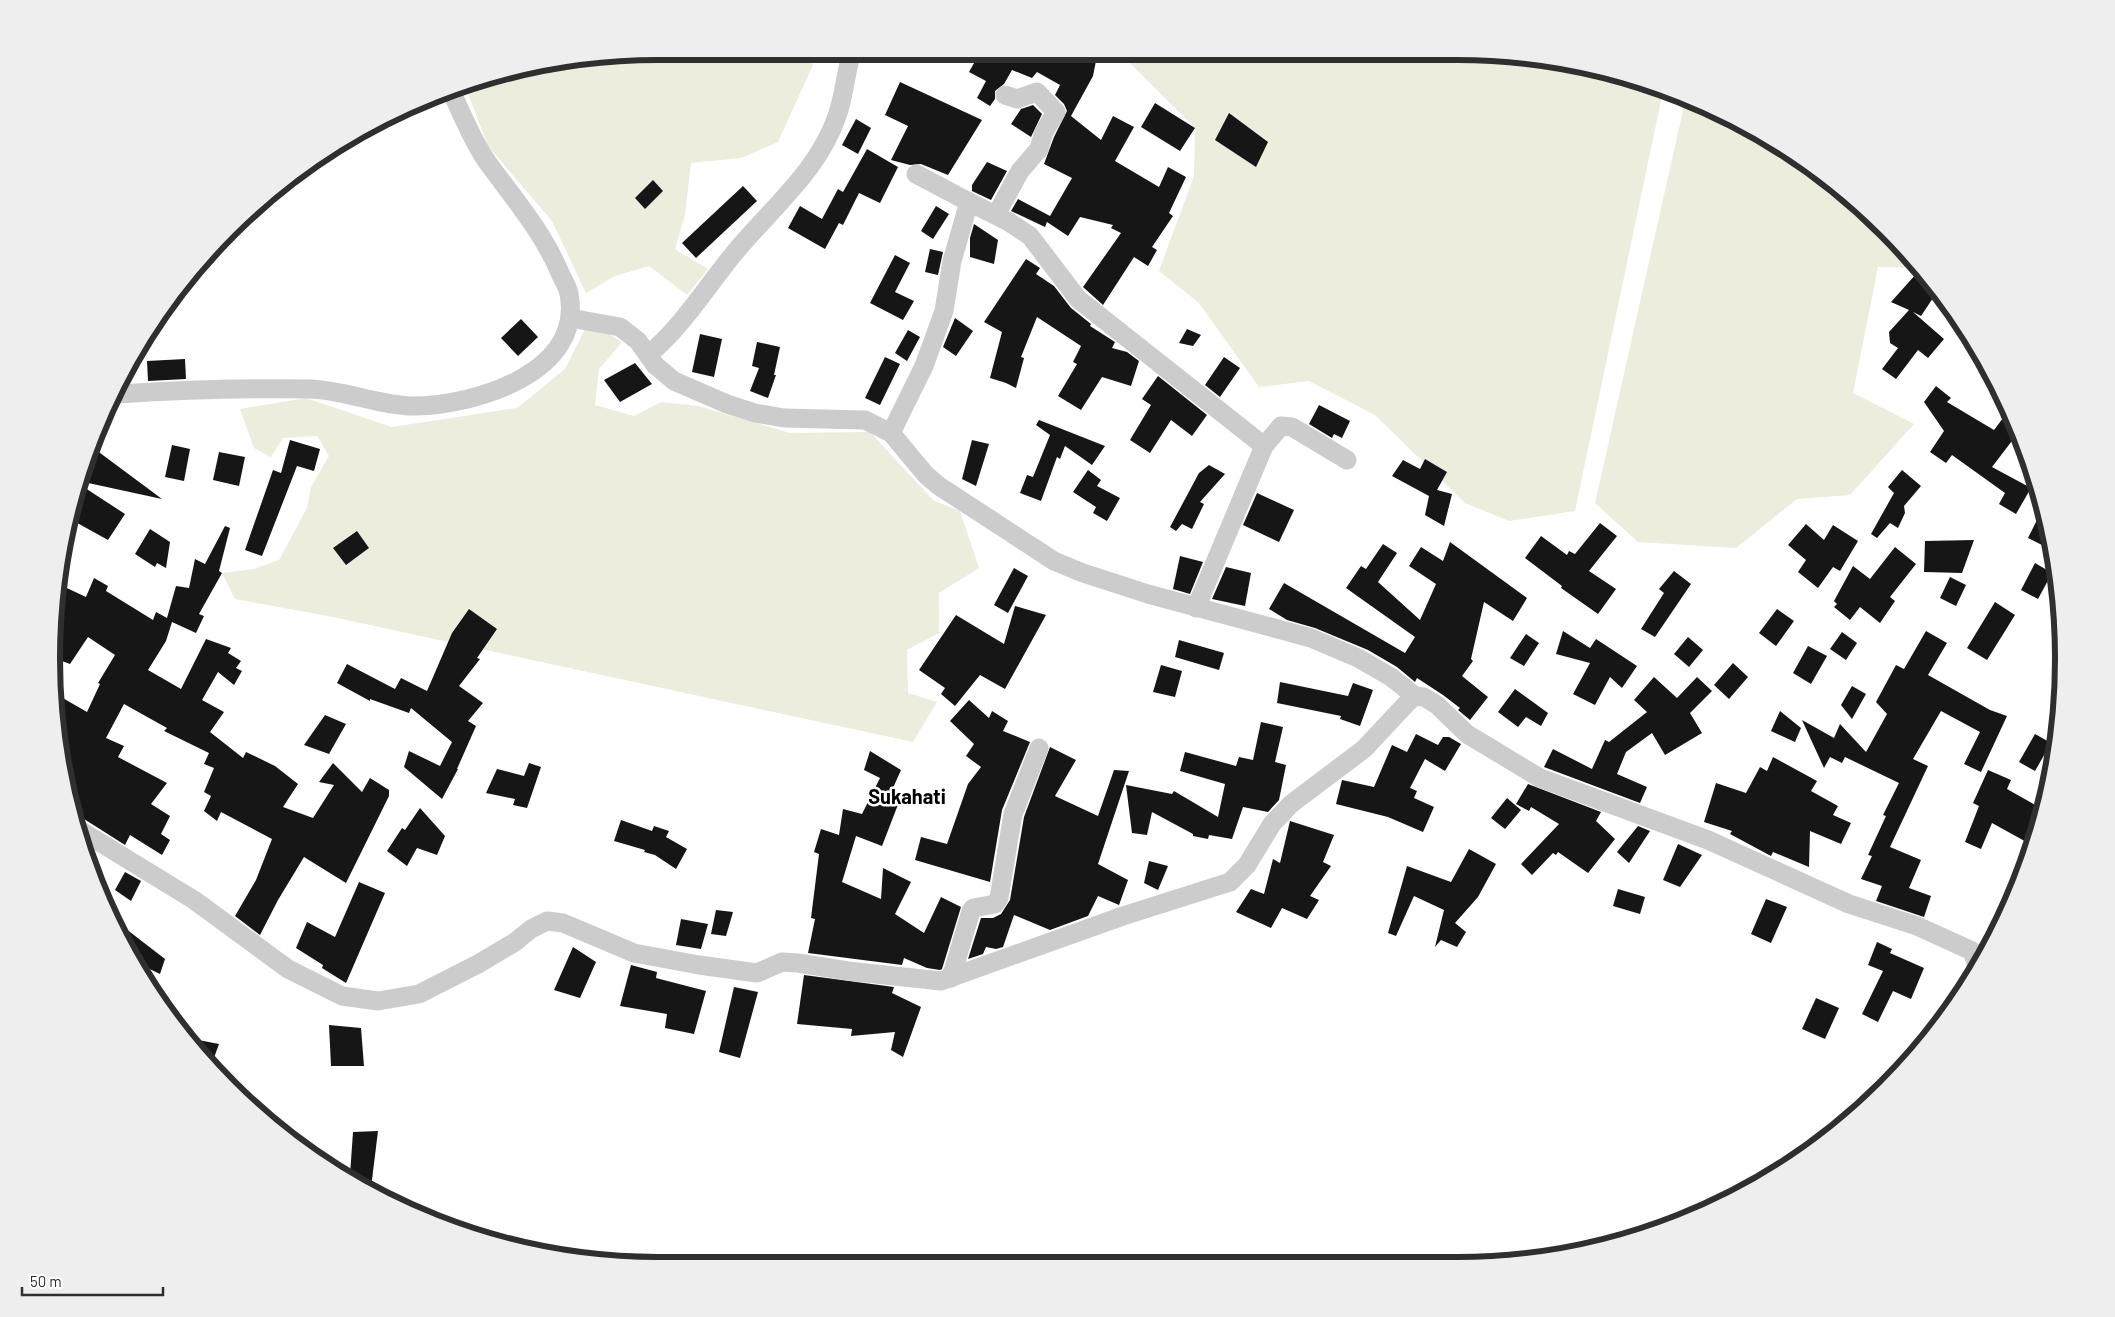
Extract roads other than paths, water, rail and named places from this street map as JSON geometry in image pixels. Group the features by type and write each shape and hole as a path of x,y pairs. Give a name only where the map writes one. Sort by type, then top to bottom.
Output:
{"street":[{"path":"648,355 670,336 745,240 785,199 818,153 838,116 850,60"},
{"path":"996,215 1020,171 1039,149 1044,132 1056,112 1037,92 1017,100 1004,95"},
{"path":"122,394 214,388 314,389 414,406 465,401 496,392 543,364 563,342 570,318 569,294 550,250 517,199 487,162 454,97"},
{"path":"916,174 996,215 1030,236 1078,299 1264,446"},
{"path":"891,433 924,366 944,311 952,260 969,202"},
{"path":"570,318 620,327 638,341 648,355 674,381 755,413 784,418 865,420 891,433 926,475 939,486 1054,561 1084,573 1196,608 1311,638 1358,658 1391,678 1415,696 1424,697 1437,705 1467,734 1540,778 1708,840 1849,904 1917,926 1972,951 1975,959"},
{"path":"1196,608 1264,446 1281,426 1292,427 1347,460"},
{"path":"87,835 194,900 288,969 342,996 378,1001 420,994 478,964 516,942 531,929 547,921 563,923 634,953 699,965 756,973 782,962 790,962 904,978 941,981 1123,916 1230,882 1247,865 1272,824 1291,804 1364,749 1415,696"},
{"path":"951,978 971,911 973,908 995,904 999,898 1013,814 1039,748"}],"district":[{"name":"Sukahati","path":"907,796"}]}
